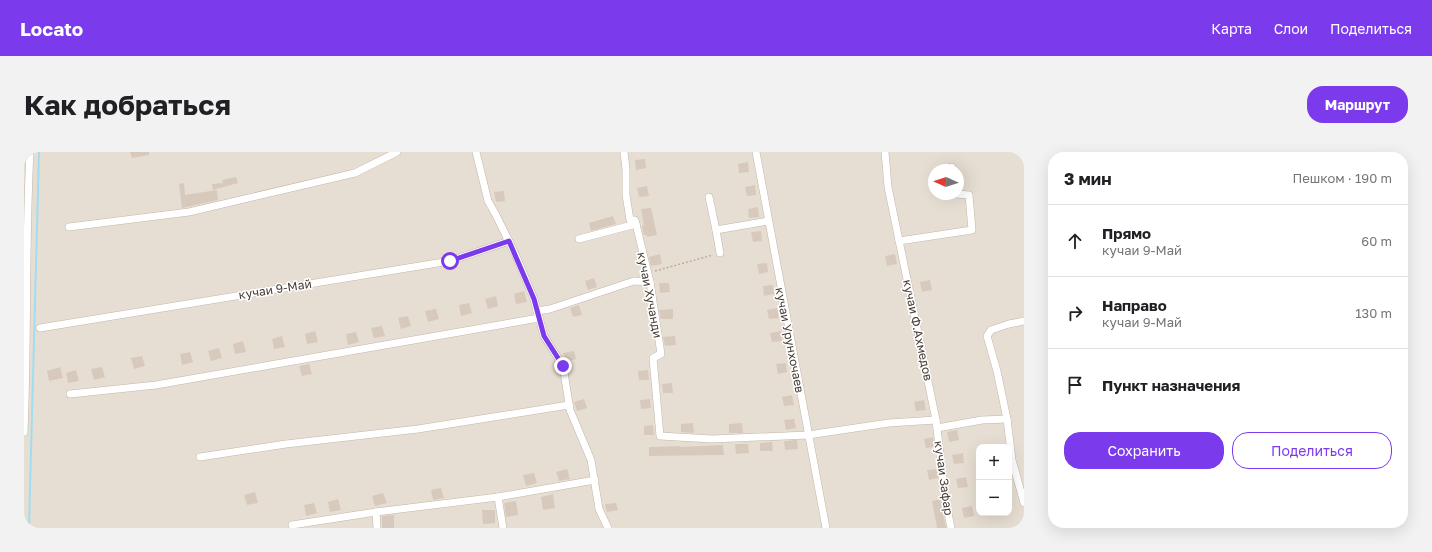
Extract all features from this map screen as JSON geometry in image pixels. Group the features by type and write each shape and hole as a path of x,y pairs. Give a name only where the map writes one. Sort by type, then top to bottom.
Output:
{"street":[{"path":"24,432 27,370 28,198 30,152"},
{"path":"476,152 488,201 509,241 534,299 544,336 563,366 569,405 591,460 599,509 608,528"},
{"name":"кучаи Хучанди","path":"624,152 626,169 626,195 630,220 635,220 650,282 661,354 653,358 660,436 712,439 808,435"},
{"name":"кучаи Урунхочаев","path":"756,152 826,528"},
{"name":"кучаи Ф.Ахмедов","path":"884,152 888,187 937,428"},
{"path":"69,227 189,212 355,173 393,153"},
{"path":"899,241 972,230 969,195 964,195"},
{"path":"709,197 713,210 720,253"},
{"path":"716,230 768,221"},
{"path":"579,239 636,224"},
{"name":"кучаи 9-Май","path":"40,328 450,261 509,241"},
{"path":"537,311 550,309 634,281 650,282"},
{"path":"70,394 156,385 539,318"},
{"path":"1024,321 991,330 987,336 997,371 1007,419 1012,460 1024,503"},
{"path":"200,456 286,444 418,429 569,405"},
{"path":"937,428 982,420 1007,419"},
{"path":"808,435 889,423 936,420"},
{"name":"кучаи Зафар","path":"937,428 951,528"},
{"path":"292,525 376,512 498,497 594,480"},
{"path":"498,497 503,528"},
{"path":"376,512 377,528"}],"path":[{"path":"647,274 720,253"}],"shaded area":[{"path":"24,152 1024,152 1024,528 24,528"}],"building":[{"path":"130,152 149,152 149,155 132,158"},
{"path":"645,159 646,168 636,170 635,160"},
{"path":"748,162 749,172 739,173 738,164"},
{"path":"236,177 238,183 213,190 212,184 223,183 222,180"},
{"path":"184,183 185,195 217,190 218,200 182,208 179,184"},
{"path":"755,185 756,195 747,196 745,187"},
{"path":"647,186 649,196 639,197 637,188"},
{"path":"504,191 505,201 496,202 494,192"},
{"path":"758,207 759,217 749,218 748,209"},
{"path":"651,208 657,235 647,237 647,235 644,235 642,226 644,225 641,209"},
{"path":"613,216 616,224 591,231 589,223"},
{"path":"761,231 762,241 753,242 751,232"},
{"path":"660,254 662,264 651,266 649,257"},
{"path":"895,254 897,264 887,266 885,256"},
{"path":"767,263 768,272 759,274 757,264"},
{"path":"594,278 597,287 588,290 585,281"},
{"path":"930,280 932,290 922,292 920,282"},
{"path":"659,283 669,283 670,292 660,293"},
{"path":"773,285 774,294 764,296 763,286"},
{"path":"524,291 527,302 516,304 514,294"},
{"path":"496,296 498,306 488,309 485,299"},
{"path":"469,303 472,313 461,316 459,305"},
{"path":"579,305 582,315 573,317 570,308"},
{"path":"777,308 779,318 769,319 767,310"},
{"path":"436,309 439,319 428,322 425,311"},
{"path":"673,309 673,319 661,319 659,310"},
{"path":"408,316 411,326 401,329 398,318"},
{"path":"382,326 385,336 374,338 371,328"},
{"path":"315,331 318,342 307,344 305,334"},
{"path":"781,331 782,341 772,342 770,333"},
{"path":"356,332 359,342 348,345 346,334"},
{"path":"282,336 285,347 274,349 272,339"},
{"path":"675,336 676,345 665,346 663,337"},
{"path":"243,341 246,352 235,354 233,344"},
{"path":"219,348 222,358 211,361 208,351"},
{"path":"574,351 576,359 567,362 563,353"},
{"path":"190,352 193,362 182,365 180,354"},
{"path":"142,356 145,366 134,369 131,358"},
{"path":"786,363 787,372 778,374 776,364"},
{"path":"309,364 312,374 302,376 299,366"},
{"path":"60,367 63,378 49,381 47,371"},
{"path":"102,367 105,377 94,380 91,369"},
{"path":"76,370 79,381 68,383 66,373"},
{"path":"648,370 649,380 639,380 638,371"},
{"path":"672,383 673,393 663,393 662,384"},
{"path":"792,395 794,405 784,406 782,397"},
{"path":"584,399 587,408 577,411 574,402"},
{"path":"650,399 651,408 641,409 640,400"},
{"path":"924,400 926,410 916,411 914,402"},
{"path":"794,419 796,428 786,430 784,420"},
{"path":"693,423 694,433 681,432 681,424"},
{"path":"742,423 743,433 729,433 729,424"},
{"path":"653,425 654,435 644,435 644,426"},
{"path":"957,430 959,440 949,442 947,432"},
{"path":"933,437 934,447 926,448 924,439"},
{"path":"797,440 798,449 785,450 784,441"},
{"path":"772,442 773,451 760,451 760,443"},
{"path":"735,444 748,444 749,453 736,454"},
{"path":"723,445 724,455 649,456 649,447"},
{"path":"963,453 964,463 954,464 952,455"},
{"path":"567,469 570,479 559,481 556,472"},
{"path":"937,469 938,478 929,480 927,470"},
{"path":"534,473 537,483 526,486 523,475"},
{"path":"966,477 968,487 958,488 956,479"},
{"path":"441,488 444,498 433,500 431,490"},
{"path":"255,492 258,503 247,505 244,495"},
{"path":"383,493 387,503 375,506 372,496"},
{"path":"553,494 555,508 543,510 541,497"},
{"path":"338,499 341,510 330,512 328,502"},
{"path":"940,499 946,528 937,528 932,501"},
{"path":"516,501 518,515 506,517 504,503"},
{"path":"314,503 317,513 306,516 304,505"},
{"path":"616,503 618,510 607,512 605,504"},
{"path":"972,506 974,516 964,518 962,508"},
{"path":"482,510 495,510 495,523 483,524"},
{"path":"394,515 394,528 382,528 382,516"}],"waterway":[{"path":"29,528 39,152"}],"route":[{"path":"450,261 509,241 534,299 544,336 563,366"}]}
